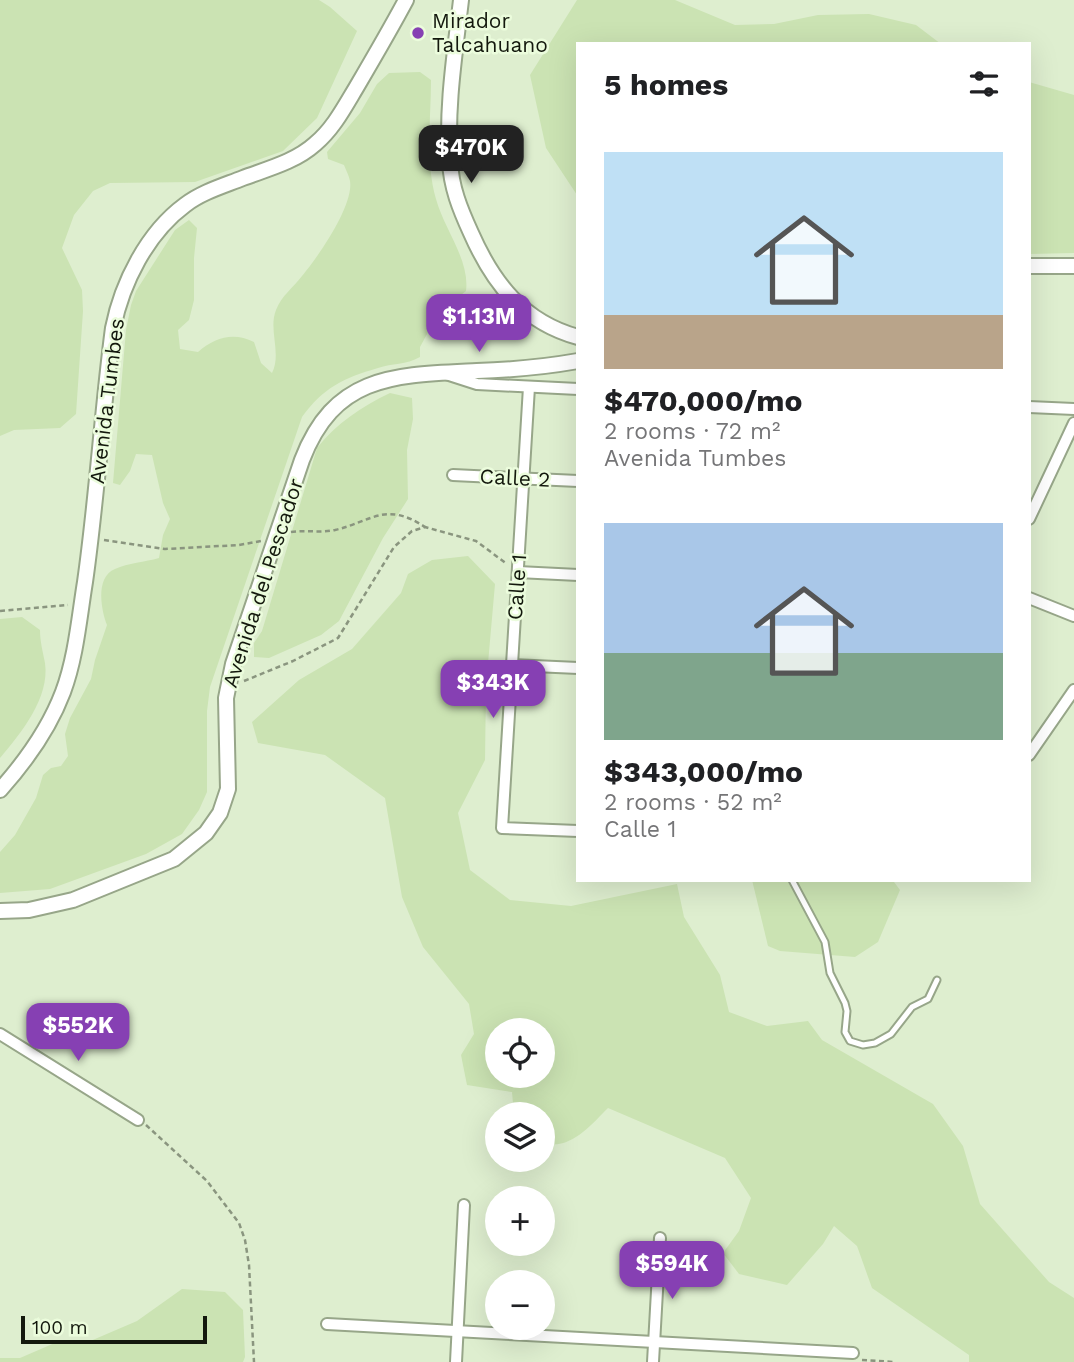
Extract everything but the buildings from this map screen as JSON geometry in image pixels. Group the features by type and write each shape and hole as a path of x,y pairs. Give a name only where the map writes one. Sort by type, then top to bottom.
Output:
{"main road":[{"name":"Avenida Tumbes","path":"0,790 36,745 68,674 82,604 113,328 120,300 137,264 158,232 186,204 212,190 290,160 308,150 325,135 339,116 406,0"},
{"path":"461,0 449,133 450,162 457,200 483,259 506,293 541,323 576,336"},
{"path":"1031,266 1074,266"},
{"name":"Avenida del Pescador","path":"0,911 29,910 73,900 174,859 197,843 214,824 228,789 226,715 233,664 307,446 330,411 347,397 376,382 403,376 502,370 576,361"},
{"name":"Avenida Tumbes","path":"0,775 50,718"}],"street":[{"path":"443,373 477,384 576,390"},
{"name":"Calle 1","path":"529,387 502,828 576,831"},
{"path":"1031,407 1074,409"},
{"path":"1031,515 1074,422"},
{"name":"Calle 2","path":"453,475 576,481"},
{"path":"518,572 576,575"},
{"path":"1031,599 1074,616"},
{"path":"512,665 576,668"},
{"path":"1031,752 1074,690"},
{"path":"0,1034 138,1120"},
{"path":"456,1362 464,1205"},
{"path":"653,1362 660,1238"},
{"path":"327,1324 853,1353"}],"lane":[{"path":"793,882 825,942 830,973 845,1003 845,1032 850,1041 863,1045 875,1043 891,1034 912,1007 928,999 937,980"}],"path":[{"path":"90,540 179,549 239,545 277,534 326,531 384,514 405,517 425,527 476,541 518,572"},
{"path":"228,686 293,662 338,638 394,547 412,531 425,527"},
{"path":"0,611 82,604"},
{"path":"138,1120 158,1133 208,1181 239,1223 249,1265 254,1362"},
{"path":"867,1360 894,1362"}],"green space":[{"path":"0,0 319,0 357,31 317,118 283,151 195,182 110,183 93,191 74,215 62,248 82,290 76,414 60,428 14,430 0,436"},
{"path":"577,0 675,0 735,25 774,24 818,15 869,14 916,25 938,42 576,42 576,193 546,148 530,75"},
{"path":"420,72 431,80 430,155 433,185 440,210 464,268 466,291 439,312 420,347 420,357 383,366 344,380 326,391 302,417 210,687 207,711 207,792 199,810 182,834 146,854 50,889 0,893 0,852 15,835 36,798 43,775 51,768 61,766 68,756 65,734 70,718 91,679 107,625 101,594 104,579 120,567 159,558 163,535 170,519 163,503 152,455 136,454 130,471 120,485 113,483 126,330 136,291 175,230 189,220 197,228 194,300 189,320 178,330 180,349 198,352 225,338 247,339 254,342 261,363 272,373 276,358 273,325 276,310 325,244 341,217 350,191 350,181 344,165 328,159 327,152 360,113 377,84 389,73"},
{"path":"1031,83 1074,95 1074,253 1031,254"},
{"path":"390,393 412,398 413,419 407,450 408,499 383,538 339,621 321,635 269,658 254,657 254,643 262,631 317,448 350,416"},
{"path":"468,556 495,584 486,686 485,760 458,813 470,870 510,900 571,906 677,884 684,917 720,975 729,1012 767,1026 808,1021 822,1040 933,1104 963,1146 980,1204 1049,1282 1074,1298 1074,1362 969,1362 969,1355 872,1288 857,1246 834,1226 823,1244 787,1285 739,1274 723,1253 739,1231 751,1198 725,1158 608,1108 579,1135 555,1144 555,1102 513,1102 512,1092 486,1088 555,1088 555,1018 485,1018 485,1088 467,1085 461,1055 474,1034 469,1004 423,947 402,897 385,798 325,755 258,743 252,722 299,680 352,649 401,593 408,574 432,560"},
{"path":"22,617 40,630 45,663 43,689 32,714 0,758 0,619"},
{"path":"752,882 894,882 900,890 878,942 855,957 780,951 768,946"},
{"path":"182,1289 225,1292 243,1310 243,1362 0,1362 0,1358 20,1358 57,1342 88,1342 137,1321"}],"place":[{"name":"Mirador Talcahuano","path":"418,33"}]}
